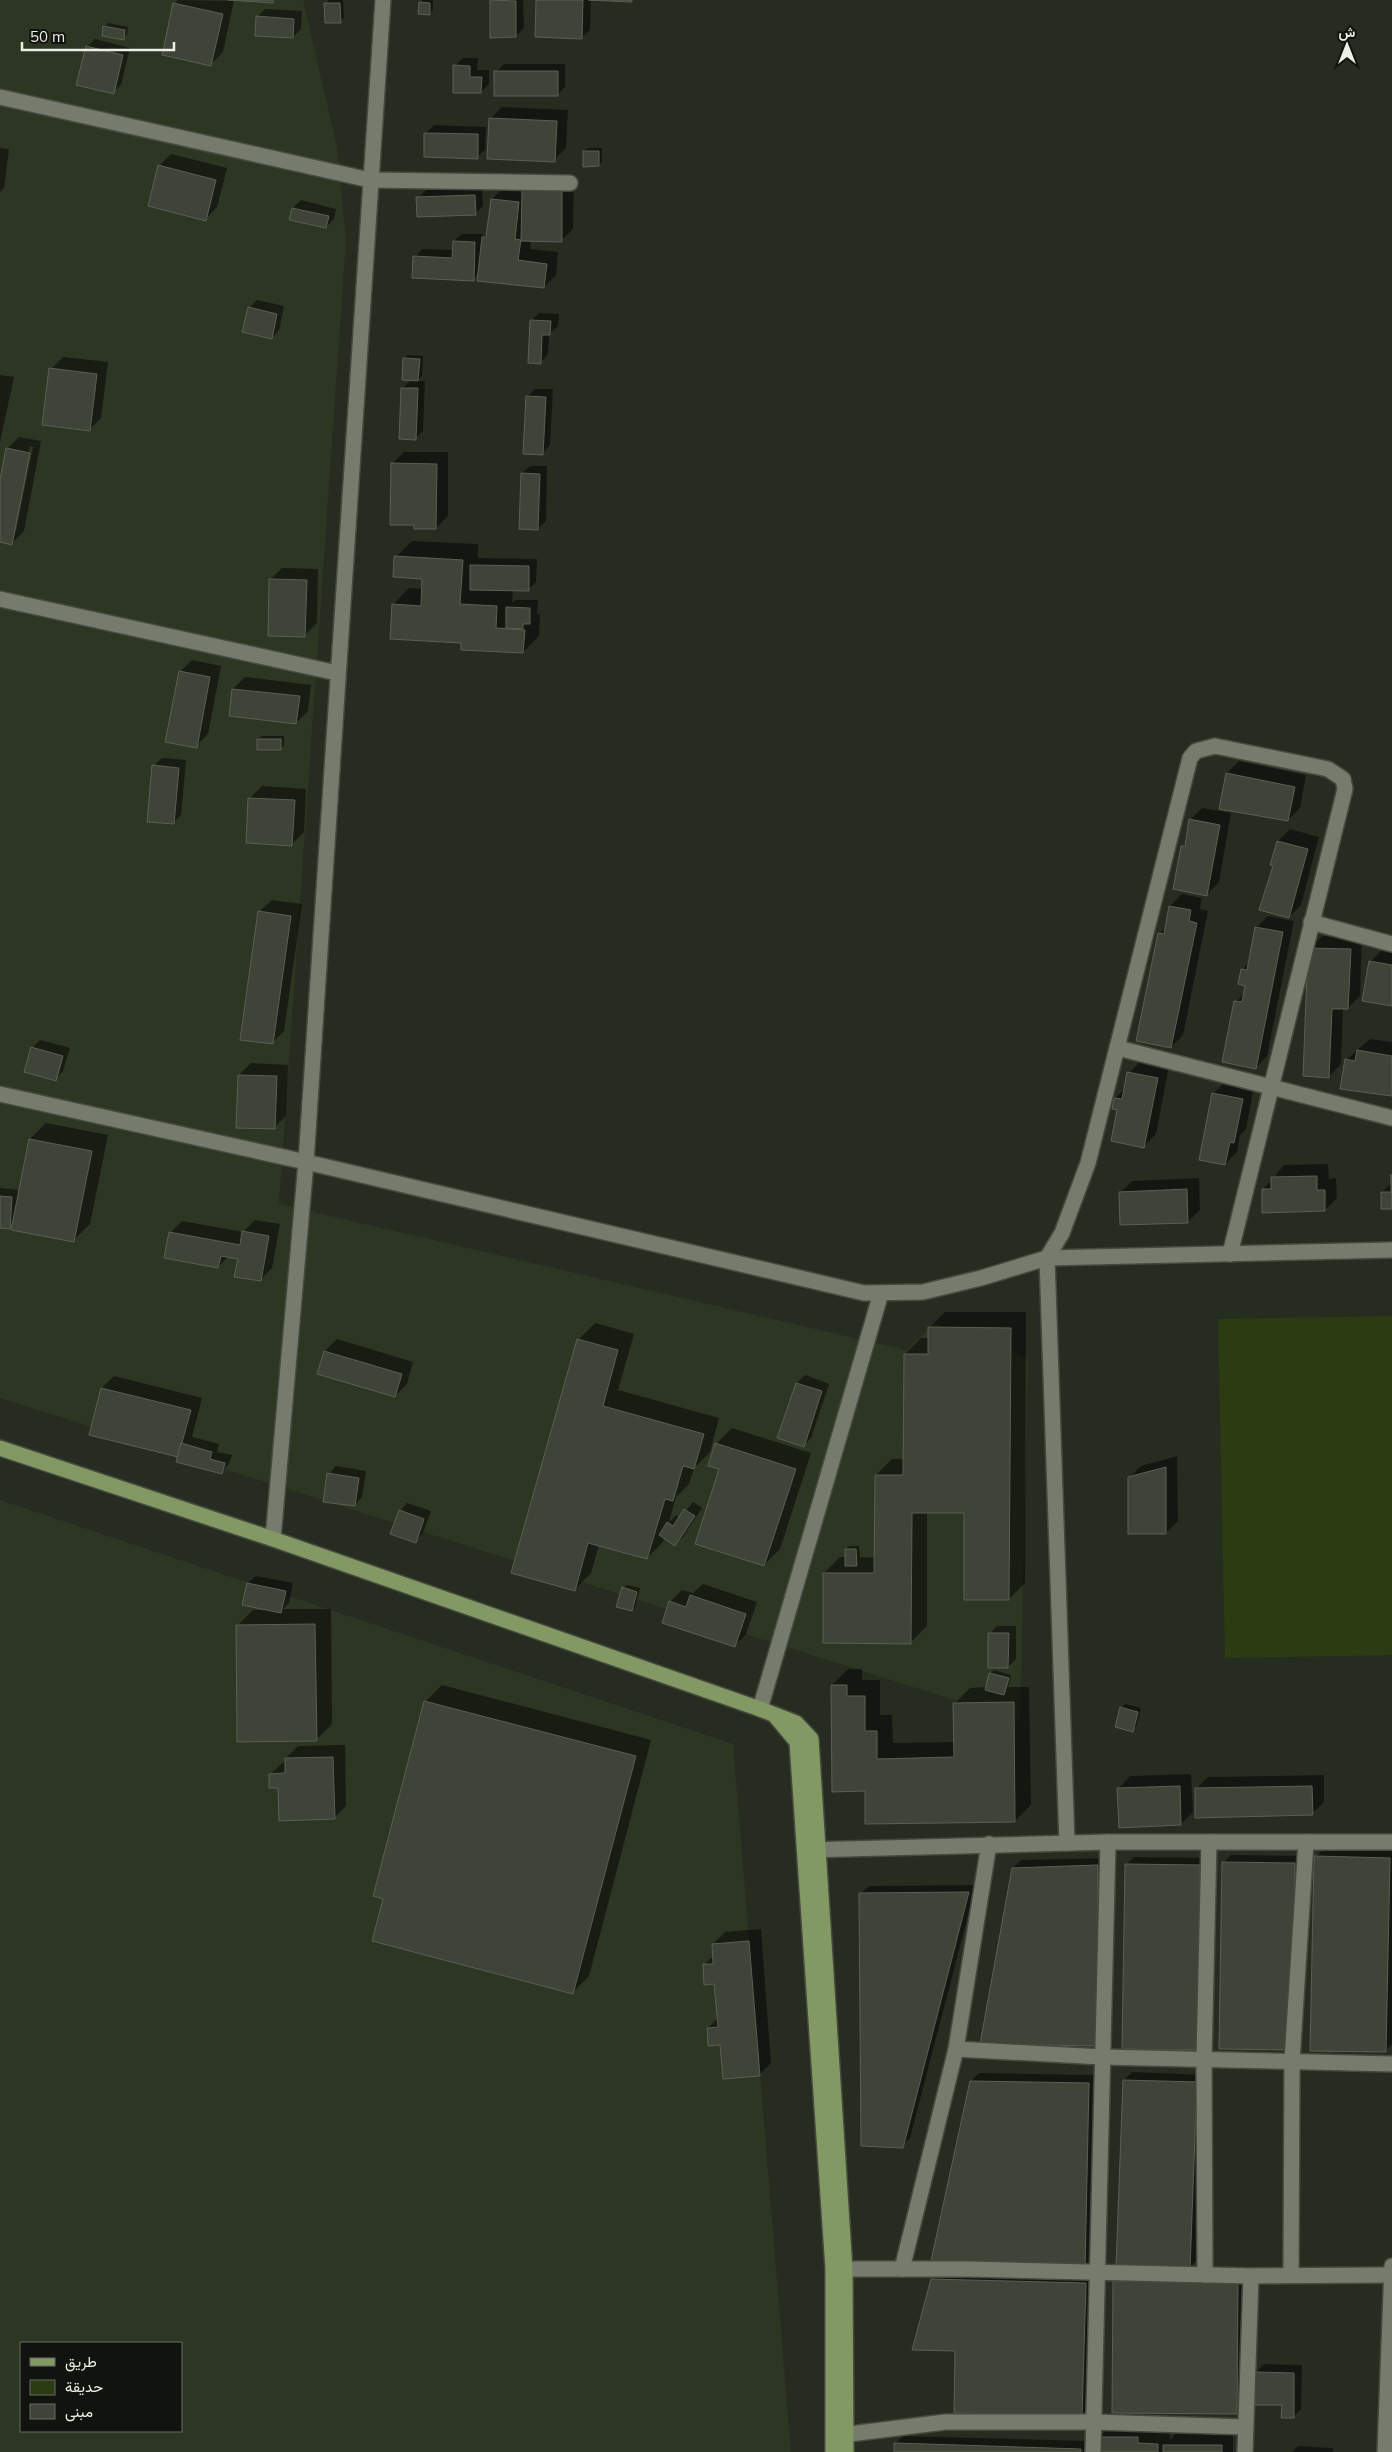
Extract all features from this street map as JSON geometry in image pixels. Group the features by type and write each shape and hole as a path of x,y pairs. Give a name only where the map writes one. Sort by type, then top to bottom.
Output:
{"main road":[{"path":"0,1448 273,1539 767,1711 796,1723 811,1739 812,1850 839,2270 841,2436 846,2452"},
{"path":"833,2452 841,2436"}],"street":[{"path":"273,1539 306,1162 383,0"},
{"path":"0,97 370,180 398,182 570,183"},
{"path":"0,599 337,673"},
{"path":"1067,1843 1047,1258 1062,1233 1088,1163 1190,758 1196,751 1205,747 1215,746 1328,769 1343,779 1345,789 1230,1254"},
{"path":"1311,922 1392,944"},
{"path":"1118,1048 1392,1118"},
{"path":"0,1094 306,1162 849,1291 881,1293 924,1292 982,1278 1047,1258 1392,1250"},
{"path":"767,1711 881,1293"},
{"path":"1093,2452 1108,1842"},
{"path":"812,1850 1108,1842 1392,1842"},
{"path":"1205,2275 1204,2059 1208,1842"},
{"path":"1291,2275 1292,2061 1306,1842"},
{"path":"902,2269 956,2049 989,1844"},
{"path":"956,2049 1102,2057 1392,2064"},
{"path":"1385,2452 1389,2411 1392,2266"},
{"path":"839,2270 902,2269 1251,2276 1392,2275"},
{"path":"1245,2452 1251,2276"},
{"path":"841,2436 945,2422 1094,2422 1245,2426"}],"shaded area":[{"path":"0,0 303,0 337,147 346,241 279,1204 906,1350 935,1324 1028,1358 1020,1721 0,1398"},
{"path":"0,1500 733,1744 791,2452 0,2452"}],"green space":[{"path":"1392,1316 1392,1655 1225,1658 1218,1319"}],"building":[{"path":"228,0 273,0 273,3"},
{"path":"490,0 516,1 516,37 490,38"},
{"path":"536,0 583,0 582,39 535,37"},
{"path":"588,0 632,0 632,2"},
{"path":"419,2 430,3 430,15 418,14"},
{"path":"173,3 223,14 211,66 162,55"},
{"path":"324,3 340,3 341,23 325,23"},
{"path":"256,16 294,19 293,38 255,36"},
{"path":"103,26 125,30 124,40 102,36"},
{"path":"86,46 123,55 114,94 76,85"},
{"path":"453,65 470,66 470,77 482,77 481,93 453,93"},
{"path":"494,71 558,71 558,96 494,96"},
{"path":"489,118 557,121 555,162 487,159"},
{"path":"424,133 478,134 478,159 424,157"},
{"path":"583,151 599,151 599,166 583,167"},
{"path":"158,165 216,180 206,221 148,206"},
{"path":"522,189 562,190 562,242 521,241"},
{"path":"475,195 476,215 417,217 416,197"},
{"path":"491,199 519,202 515,239 521,240 518,260 547,264 544,288 477,281 482,237 486,237"},
{"path":"292,208 329,216 326,228 289,220"},
{"path":"453,241 475,242 474,281 412,278 413,256 452,258"},
{"path":"248,307 277,314 272,339 242,332"},
{"path":"530,320 551,321 550,335 542,335 541,364 528,363"},
{"path":"403,358 420,359 418,381 402,380"},
{"path":"49,368 97,374 90,431 42,425"},
{"path":"401,388 418,388 416,440 399,439"},
{"path":"526,396 546,397 543,455 523,454"},
{"path":"6,448 30,453 12,545 0,542 0,480"},
{"path":"391,463 437,464 436,529 414,529 414,525 390,525"},
{"path":"521,473 540,474 538,530 519,529"},
{"path":"394,556 463,560 460,604 497,606 496,628 525,630 523,653 461,650 461,643 390,639 392,604 421,606 422,579 393,577"},
{"path":"470,565 529,566 529,591 470,590"},
{"path":"269,579 307,580 305,637 268,636"},
{"path":"506,607 530,608 530,624 523,624 523,629 506,628"},
{"path":"179,671 210,677 197,748 165,742"},
{"path":"232,689 300,696 296,724 229,716"},
{"path":"257,739 281,739 281,750 257,750"},
{"path":"152,765 179,768 174,824 147,822"},
{"path":"1226,773 1295,787 1288,821 1219,809"},
{"path":"248,798 295,800 292,846 246,843"},
{"path":"1189,819 1220,825 1207,896 1173,889 1181,846 1185,846"},
{"path":"1277,841 1308,849 1289,918 1259,910 1273,866 1270,865"},
{"path":"1169,906 1191,910 1189,921 1197,923 1171,1048 1136,1041 1158,933 1164,934"},
{"path":"258,911 291,916 273,1044 240,1040"},
{"path":"1255,927 1283,932 1256,1069 1222,1062 1234,1001 1242,1002 1245,986 1238,984 1241,969 1247,970"},
{"path":"1308,948 1351,949 1348,1009 1332,1009 1329,1078 1303,1076"},
{"path":"1369,961 1392,965 1392,1006 1362,1001"},
{"path":"31,1047 63,1056 56,1081 24,1072"},
{"path":"1357,1050 1392,1056 1392,1096 1340,1089 1345,1059 1355,1061"},
{"path":"1127,1072 1158,1078 1144,1148 1111,1141 1117,1110 1112,1109 1114,1098 1122,1099"},
{"path":"238,1075 277,1076 275,1129 236,1128"},
{"path":"1212,1093 1243,1099 1234,1143 1230,1142 1225,1165 1199,1160"},
{"path":"29,1139 92,1151 74,1242 11,1230"},
{"path":"1391,1174 1392,1209 1381,1209 1381,1192 1391,1192"},
{"path":"1317,1176 1317,1190 1325,1190 1325,1211 1262,1213 1262,1189 1271,1189 1271,1177"},
{"path":"1187,1189 1188,1223 1120,1225 1119,1192"},
{"path":"0,1196 12,1197 10,1229 0,1228"},
{"path":"242,1231 269,1236 261,1281 234,1277 238,1259 221,1256 218,1268 164,1258 169,1232 240,1245"},
{"path":"928,1327 1011,1328 1009,1600 964,1600 964,1513 912,1513 911,1644 823,1643 823,1573 874,1573 875,1475 903,1475 904,1354 928,1354"},
{"path":"577,1339 618,1350 603,1406 704,1434 694,1469 683,1466 673,1501 665,1499 647,1559 588,1543 575,1591 511,1573"},
{"path":"324,1351 402,1374 395,1397 317,1374"},
{"path":"796,1383 822,1391 804,1447 777,1438"},
{"path":"101,1388 191,1410 178,1457 89,1435"},
{"path":"181,1443 212,1452 210,1459 225,1463 222,1474 176,1462"},
{"path":"715,1443 796,1469 764,1566 695,1544 719,1469 708,1466"},
{"path":"1166,1467 1166,1534 1128,1534 1128,1477"},
{"path":"327,1473 359,1478 355,1506 323,1502"},
{"path":"684,1509 695,1516 675,1546 659,1535 667,1522 673,1526"},
{"path":"399,1510 424,1519 416,1543 390,1534"},
{"path":"845,1549 856,1549 857,1566 845,1566"},
{"path":"247,1583 286,1591 281,1613 242,1605"},
{"path":"622,1587 637,1592 632,1611 616,1607"},
{"path":"690,1595 746,1614 735,1647 662,1623 669,1601 686,1607"},
{"path":"315,1624 317,1741 237,1742 236,1625"},
{"path":"988,1633 1009,1633 1008,1668 988,1668"},
{"path":"989,1673 1009,1678 1004,1695 985,1690"},
{"path":"831,1685 847,1685 847,1696 865,1696 865,1731 877,1731 877,1759 954,1757 953,1703 1014,1702 1015,1822 865,1824 865,1791 832,1792"},
{"path":"424,1701 636,1756 573,1994 372,1941 383,1899 373,1896"},
{"path":"1120,1707 1138,1712 1133,1732 1115,1727"},
{"path":"333,1757 335,1819 279,1821 278,1788 269,1788 269,1774 285,1773 285,1758"},
{"path":"1180,1786 1181,1825 1119,1828 1117,1788"},
{"path":"1312,1786 1313,1815 1195,1818 1195,1788"},
{"path":"1314,1856 1390,1858 1386,2052 1310,2051"},
{"path":"1222,1862 1295,1863 1292,2050 1219,2049"},
{"path":"1125,1864 1200,1865 1197,2050 1122,2049"},
{"path":"1098,1865 1098,2046 980,2044 1012,1868"},
{"path":"969,1892 903,2148 861,2146 859,1893"},
{"path":"749,1941 760,2076 723,2079 720,2045 708,2046 707,2028 718,2027 714,1984 704,1985 703,1964 713,1964 712,1944"},
{"path":"1123,2080 1197,2082 1190,2269 1116,2266"},
{"path":"970,2081 1089,2083 1085,2269 931,2261"},
{"path":"931,2279 1086,2283 1082,2416 954,2413 955,2351 912,2350"},
{"path":"1113,2281 1238,2283 1237,2414 1112,2413"},
{"path":"1255,2372 1294,2373 1294,2418 1281,2418 1282,2405 1255,2405"},
{"path":"1098,2437 1138,2437 1138,2443 1158,2444 1158,2452 1097,2452"},
{"path":"894,2443 1081,2449 1081,2452 894,2452"},
{"path":"1163,2445 1222,2445 1222,2452 1163,2452"}]}
